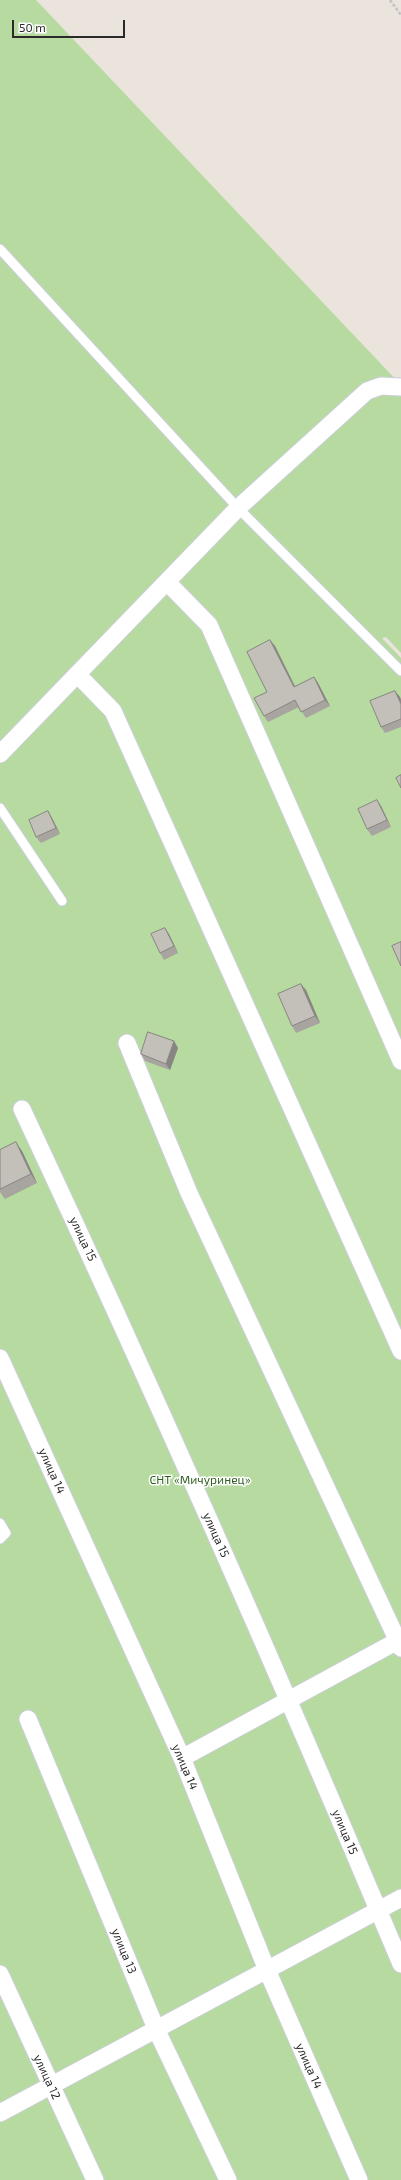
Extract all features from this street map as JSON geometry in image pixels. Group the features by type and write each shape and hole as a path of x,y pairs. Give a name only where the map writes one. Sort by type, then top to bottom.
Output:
{"street":[{"path":"0,754 238,508 366,391 381,386 401,386"},
{"path":"167,582 209,625 401,1060"},
{"path":"77,674 113,712 401,1351"},
{"path":"127,1043 189,1193 400,1643 289,1700 182,1758"},
{"name":"улица 15","path":"22,1109 99,1273 289,1700 401,1964"},
{"name":"улица 14","path":"0,1358 182,1758 267,1970 359,2180"},
{"name":"улица 13","path":"28,1719 157,2030 228,2180"},
{"path":"0,2113 401,1898"},
{"name":"улица 12","path":"0,1974 95,2180"}],"lane":[{"path":"0,249 238,508 401,671"},
{"path":"0,808 62,901"},
{"path":"0,1523 6,1533 0,1539"}],"path":[{"path":"390,0 401,15"}],"green space":[{"name":"СНТ «Мичуринец»","path":"0,0 36,0 401,385 401,653 386,637 382,638 401,658 401,2180 0,2180"}],"building":[{"path":"270,640 294,687 314,677 325,700 301,712 295,700 264,716 254,698 267,692 247,652"},
{"path":"395,691 401,704 401,719 381,727 370,701"},
{"path":"401,775 401,788 396,778"},
{"path":"377,800 387,820 367,829 358,809"},
{"path":"48,811 56,828 36,837 29,820"},
{"path":"165,928 174,946 160,953 151,934"},
{"path":"401,942 401,966 392,946"},
{"path":"301,984 315,1016 292,1026 278,994"},
{"path":"148,1032 174,1041 166,1064 141,1054"},
{"path":"16,1142 31,1174 0,1189 0,1150"}]}
